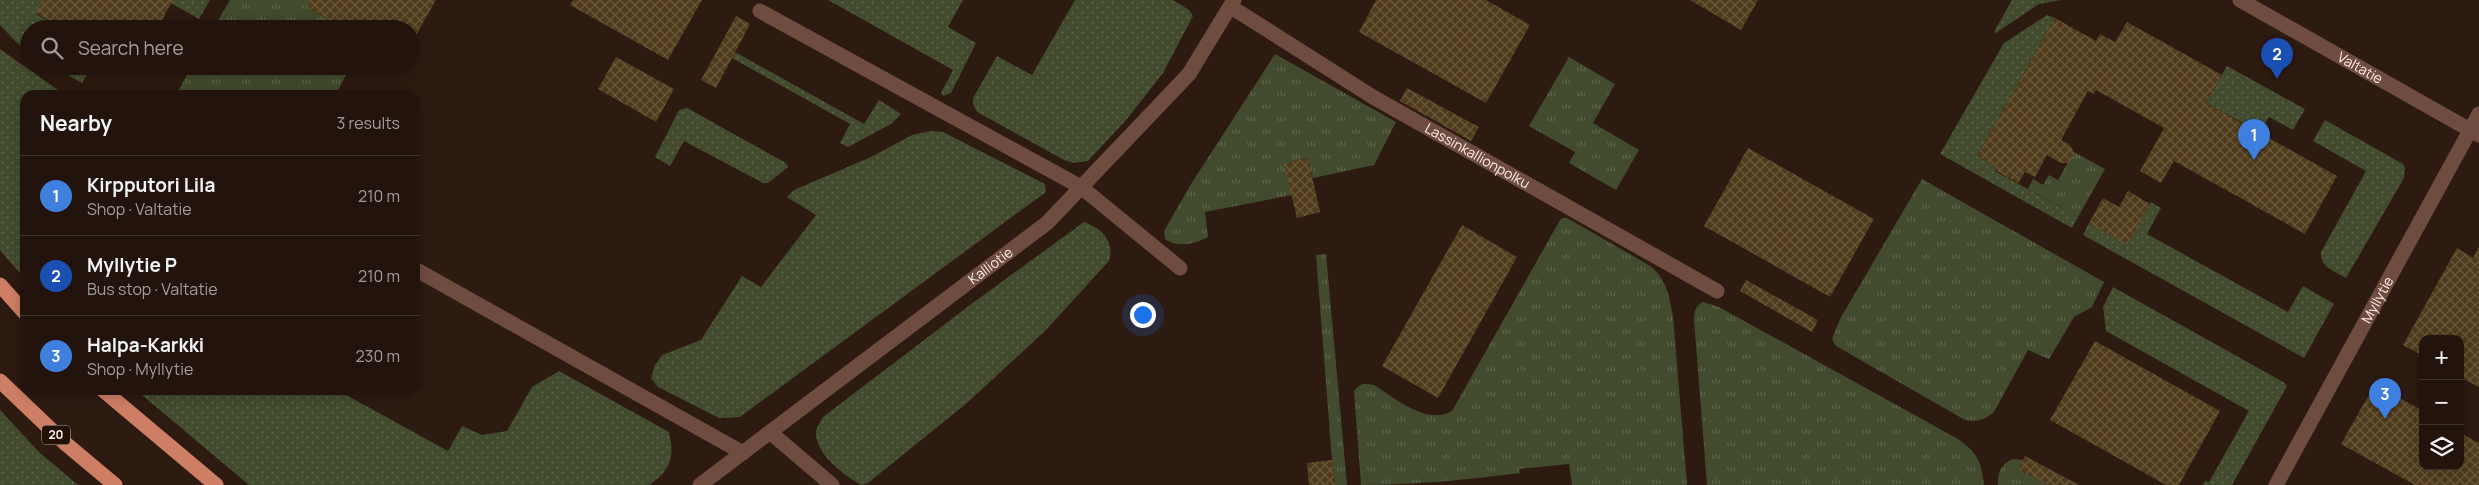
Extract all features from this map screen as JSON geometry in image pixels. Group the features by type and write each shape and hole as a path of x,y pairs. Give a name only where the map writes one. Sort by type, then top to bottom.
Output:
{"highway":[{"path":"0,285 20,308"},
{"name":"20","path":"0,381 66,444 115,485"},
{"path":"109,395 216,485"}],"street":[{"name":"Valtatie","path":"2240,0 2474,133"},
{"name":"Lassinkallionpolku","path":"1233,3 1280,38 1373,97 1717,291"},
{"name":"Kalliotie","path":"700,485 1047,222 1190,74 1233,3"},
{"path":"760,11 1081,187 1180,268"},
{"name":"Myllytie","path":"2276,485 2474,133 2479,114"},
{"path":"420,273 744,453"},
{"path":"771,433 832,485"}],"green space":[{"path":"0,0 44,0 36,14 47,20 20,20 20,45 0,25"},
{"path":"173,0 210,0 199,19 171,3"},
{"path":"230,0 309,0 306,7 328,20 218,20"},
{"path":"828,0 963,0 948,27 976,43 951,93 943,96 941,93 953,70"},
{"path":"1075,0 1173,0 1189,10 1193,16 1163,73 1127,119 1088,161 1074,163 1064,160 977,112 973,104 973,98 997,56 1032,75"},
{"path":"2012,0 2061,0 2039,4 1996,33 1994,32"},
{"path":"2047,15 2055,18 1977,156 1997,167 1995,171 2078,217 2072,228 1940,154 2004,43"},
{"path":"0,49 20,63 20,75 37,75 58,90 20,90 20,273 0,250"},
{"path":"735,52 864,124 879,100 901,114 891,124 848,147 840,143 850,124 732,58"},
{"path":"1275,54 1396,122 1374,165 1313,178 1308,158 1285,164 1292,195 1205,212 1208,237 1198,242 1186,244 1170,242 1165,239 1164,231 1191,184"},
{"path":"1569,57 1615,84 1593,123 1639,150 1616,190 1569,163 1575,152 1529,126"},
{"path":"2227,66 2305,109 2293,130 2269,117 2260,132 2206,103"},
{"path":"67,75 87,75 82,83"},
{"path":"187,75 346,75 338,90 179,90"},
{"path":"687,108 786,163 788,167 768,183 763,183 684,141 670,166 655,157 679,110"},
{"path":"2325,120 2403,164 2405,168 2404,178 2346,278 2325,265 2321,252 2366,171 2313,141"},
{"path":"931,131 943,132 1045,184 1046,192 740,417 719,418 658,387 651,378 655,365 662,355 701,340 742,276 761,287 816,215 787,197 794,190 871,157 912,135"},
{"path":"2074,152 2105,169 2078,217 2028,189 2033,179 2043,185 2049,175 2058,180"},
{"path":"1922,179 2104,282 2092,307 2074,317 2049,359 2028,350 1994,412 1981,420 1965,420 1836,346 1832,339 1840,319"},
{"path":"2151,202 2161,208 2147,234 2288,312 2303,286 2334,304 2304,358 2083,235 2089,223 2127,244"},
{"path":"1567,218 1647,264 1663,280 1673,316 1687,485 1572,485 1569,464 1519,469 1520,473 1460,480 1361,485 1354,391 1362,384 1374,385 1401,403 1422,413 1442,415 1452,411 1560,220"},
{"path":"1084,222 1096,228 1106,237 1110,248 1109,261 1045,331 967,403 868,483 861,485 833,464 821,450 816,435 817,428 823,417 970,305"},
{"path":"1326,254 1347,485 1335,485 1332,460 1316,255"},
{"path":"2113,287 2285,383 2287,386 2232,485 2203,485 2205,481 2209,482 2249,411 2106,331 2103,307"},
{"path":"1703,302 1719,307 1958,439 1977,458 1984,485 1707,485 1694,320 1695,310"},
{"path":"559,371 669,432 671,456 667,468 649,485 249,485 142,395 346,395 448,451 462,426 482,435 507,431 532,387"},
{"path":"0,410 40,453 78,485 0,485"},
{"path":"2014,459 2023,460 2018,469 2048,485 1998,485 1998,476 2003,465"}],"building":[{"path":"44,0 173,0 162,20 48,20 36,13"},
{"path":"309,0 436,0 420,28 420,20 328,20 306,7"},
{"path":"573,0 702,0 668,60 570,5"},
{"path":"1376,0 1486,0 1530,25 1486,103 1359,32"},
{"path":"1690,0 1758,0 1741,30"},
{"path":"736,16 750,24 716,88 701,80"},
{"path":"2055,18 2096,41 2100,34 2115,42 2127,22 2222,75 2206,103 2337,176 2305,234 2174,161 2161,183 2140,171 2164,128 2096,90 2094,94 2088,91 2061,140 2070,145 2074,152 2073,159 2068,163 2061,163 2047,155 2035,177 2025,172 2018,183 1995,170 1997,167 1977,156"},
{"path":"616,57 674,89 656,122 598,89"},
{"path":"1407,88 1479,127 1471,141 1400,101"},
{"path":"1748,148 1874,219 1830,297 1704,226"},
{"path":"1308,158 1320,212 1297,218 1284,164"},
{"path":"2128,191 2150,204 2127,245 2089,223 2103,198 2119,207"},
{"path":"1462,225 1517,257 1438,398 1382,366"},
{"path":"2479,247 2479,387 2464,379 2464,335 2419,335 2419,354 2403,345 2457,248 2473,258"},
{"path":"1746,280 1818,320 1812,332 1740,291"},
{"path":"2095,341 2220,411 2179,485 2166,485 2050,420"},
{"path":"2375,384 2419,409 2419,470 2464,470 2464,435 2479,443 2479,485 2415,485 2341,444"},
{"path":"2025,456 2079,485 2048,485 2018,469"},
{"path":"1332,460 1335,485 1309,485 1307,463"}],"place":[{"name":"Myllytie P","path":"2277,79"},
{"name":"Kirpputori Lila","path":"2254,160"},
{"name":"Halpa-Karkki","path":"2385,419"}]}
